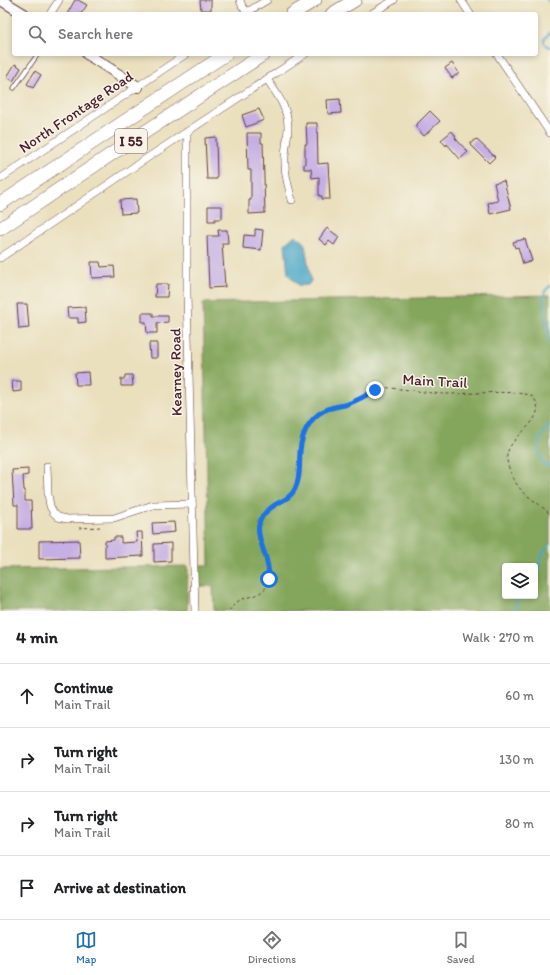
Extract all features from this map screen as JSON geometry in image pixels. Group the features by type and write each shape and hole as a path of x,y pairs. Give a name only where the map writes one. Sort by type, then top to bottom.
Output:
{"highway":[{"path":"295,12 316,0"},
{"path":"335,12 355,0"},
{"name":"I 55","path":"0,204 223,56"},
{"name":"I 55","path":"0,229 261,56"}],"street":[{"path":"1,0 21,12"},
{"path":"51,12 59,0"},
{"path":"240,0 245,12"},
{"path":"248,12 267,0"},
{"path":"374,12 394,0"},
{"path":"461,0 469,12"},
{"path":"90,56 138,86"},
{"name":"North Frontage Road","path":"0,179 183,56"},
{"path":"0,258 302,56"},
{"path":"498,56 550,133"},
{"path":"267,79 286,112 288,126 285,168 287,184 292,200"},
{"name":"Kearney Road","path":"187,132 187,294 195,611"},
{"path":"47,466 48,494 53,512 58,517 67,519 114,518 153,505 192,504"}],"lane":[{"path":"14,88 37,56"}],"path":[{"name":"Main Trail","path":"229,611 240,600 261,592 268,584 269,579 267,562 258,534 258,527 267,510 288,498 295,490 298,479 301,442 312,419 322,411 355,401 381,388 439,394 509,392 531,395 537,401 539,414 531,425 510,446 507,459 509,468 516,483 550,514"},
{"path":"79,528 101,527"}],"green space":[{"path":"550,295 550,611 214,611 213,586 199,586 199,565 209,565 203,303"},
{"path":"188,566 187,611 0,611 0,569"}],"water":[{"path":"295,235 303,241 305,245 311,281 308,285 299,286 288,274 285,244"}],"building":[{"path":"75,0 87,5 82,12 68,12"},
{"path":"200,0 211,0 211,10 201,10"},
{"path":"452,63 459,73 452,78 445,68"},
{"path":"15,64 21,68 13,81 7,77"},
{"path":"35,71 41,75 33,88 27,84"},
{"path":"340,99 341,113 328,114 327,100"},
{"path":"259,109 264,120 246,127 242,115"},
{"path":"430,111 440,121 424,136 415,126"},
{"path":"306,123 317,123 318,164 328,163 330,199 322,199 322,196 319,196 319,177 312,178 311,169 304,169 305,144 307,144"},
{"path":"452,131 456,137 455,138 468,152 460,159 447,144 446,146 441,140"},
{"path":"247,133 261,133 261,143 263,143 265,213 249,214 249,200 251,200 251,170 248,170"},
{"path":"216,137 217,179 207,179 205,138"},
{"path":"476,139 495,157 489,163 470,144"},
{"path":"504,181 511,209 490,214 488,203 498,201 494,183"},
{"path":"136,199 137,213 121,214 120,200"},
{"path":"208,206 222,206 222,219 208,221"},
{"path":"327,228 339,237 334,245 329,241 326,245 319,239"},
{"path":"255,229 263,230 261,250 243,248 244,235 255,236"},
{"path":"218,230 227,230 228,243 222,243 225,287 209,288 207,236 219,236"},
{"path":"525,239 532,261 523,264 518,247 515,248 513,242"},
{"path":"91,262 100,262 101,267 114,266 115,277 92,278"},
{"path":"156,284 168,284 167,297 155,297"},
{"path":"17,304 27,304 29,328 19,329"},
{"path":"85,307 86,322 78,323 78,318 68,318 67,308"},
{"path":"142,313 153,313 153,316 168,316 168,322 157,323 157,333 147,333 146,322 142,322"},
{"path":"149,343 157,343 157,358 150,358"},
{"path":"88,372 89,385 76,385 75,373"},
{"path":"125,375 132,375 133,386 121,386 121,379 125,379"},
{"path":"12,381 21,381 21,391 13,392"},
{"path":"28,469 28,475 23,476 25,501 31,501 32,529 18,529 18,505 14,505 12,470"},
{"path":"174,522 175,532 153,534 152,523"},
{"path":"136,532 142,532 143,556 105,558 105,541 114,540 114,537 121,537 121,543 137,542"},
{"path":"79,540 80,558 39,559 39,541"},
{"path":"171,543 171,561 154,562 154,544"}],"waterway":[{"path":"550,32 545,38 544,42 550,47"},
{"path":"550,286 545,291 543,299 550,346"},
{"path":"550,424 543,434 538,448 541,460 550,467"},
{"path":"538,572 543,553 550,545"},
{"path":"514,611 517,601 519,599"}],"route":[{"path":"269,579 266,557 258,534 258,527 267,510 288,498 295,490 298,479 301,442 308,426 312,419 326,409 346,405 375,390"}]}
